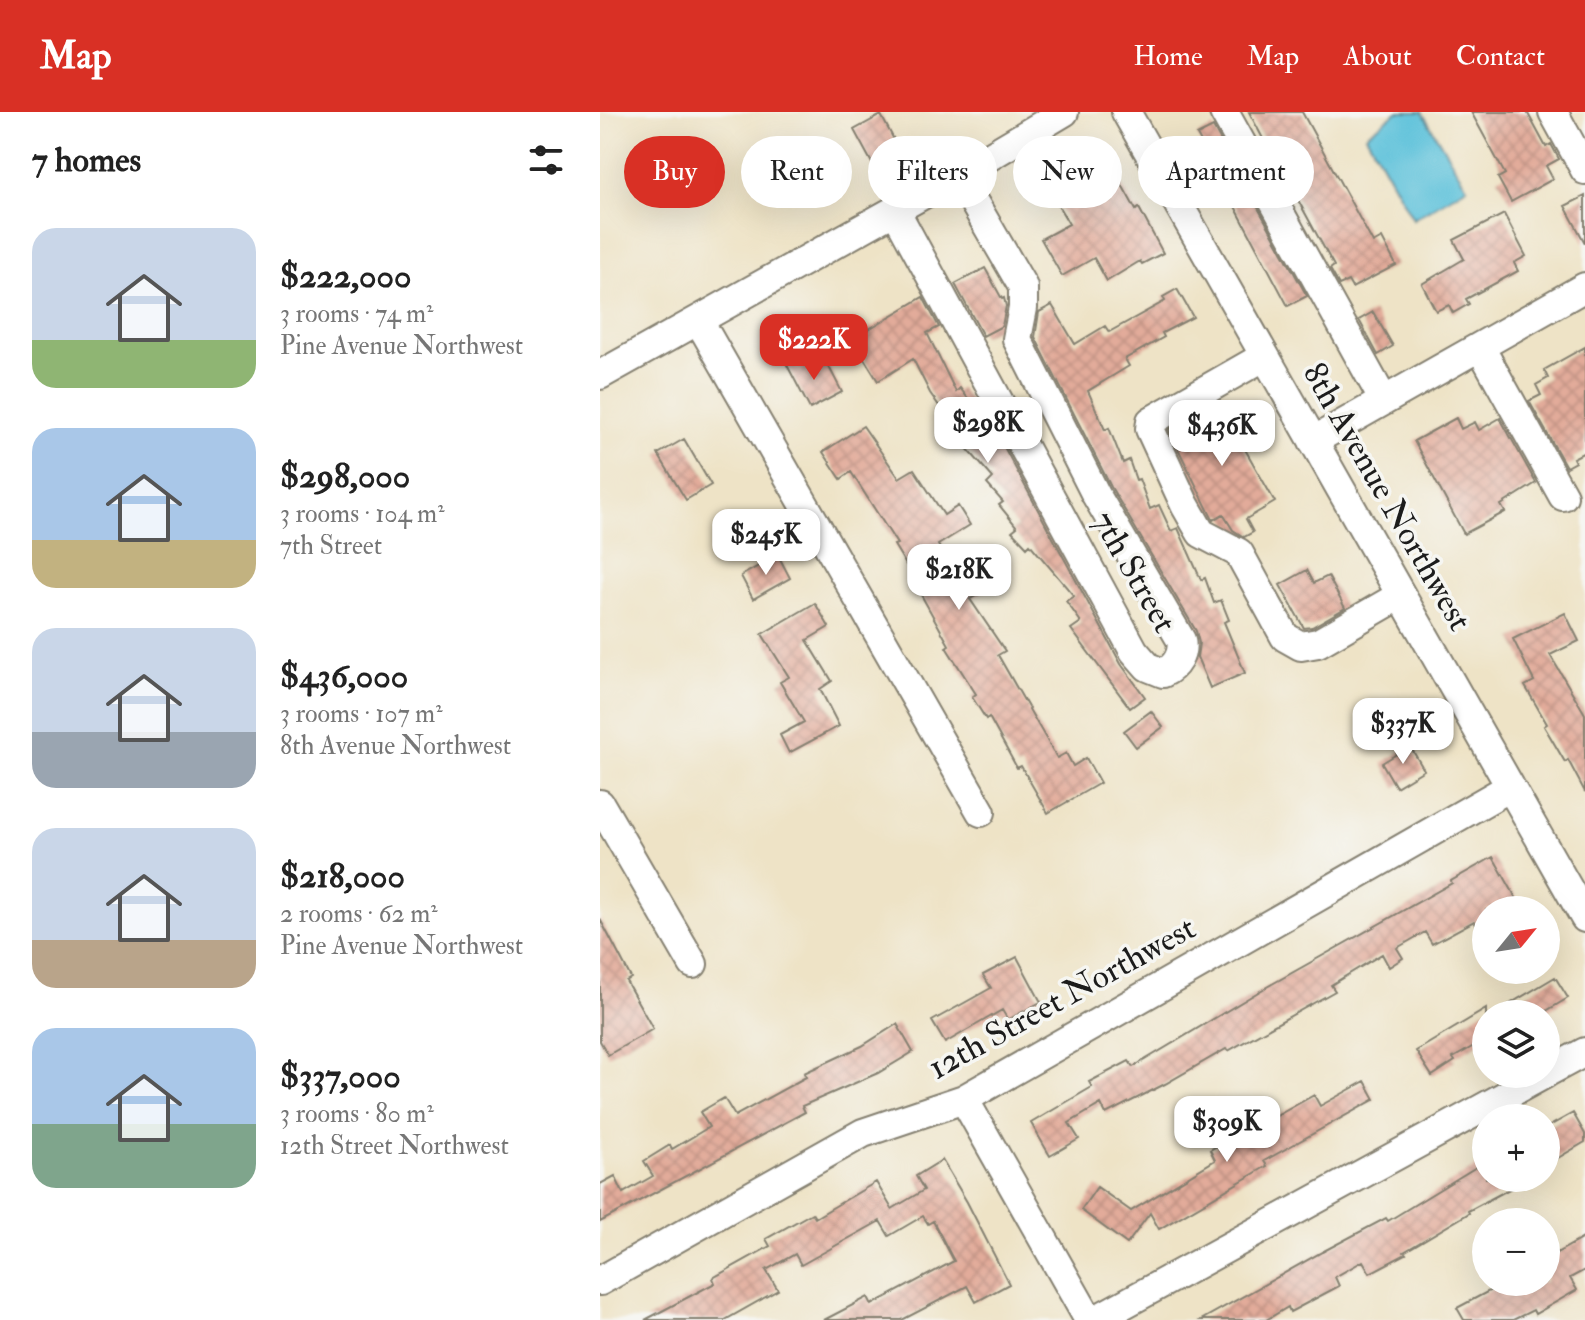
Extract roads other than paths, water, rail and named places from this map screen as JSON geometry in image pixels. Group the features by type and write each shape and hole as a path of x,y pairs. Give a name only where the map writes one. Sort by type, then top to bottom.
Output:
{"street":[{"path":"997,152 1064,112"},
{"name":"8th Avenue Northwest","path":"1126,112 1585,918"},
{"path":"1224,112 1384,401"},
{"path":"1553,112 1585,170"},
{"path":"600,375 899,208"},
{"name":"7th Street","path":"895,210 1134,651 1148,667 1163,673 1172,669 1183,650 1181,640 1096,495 1017,339 1023,308 1023,287 977,208"},
{"path":"1313,441 1585,287"},
{"path":"699,321 981,812"},
{"path":"1480,347 1563,496"},
{"path":"1265,356 1151,421 1150,429 1185,505 1201,533 1239,553 1285,637 1301,646 1318,643 1401,595"},
{"name":"12th Street Northwest","path":"600,1281 863,1133 964,1099 1510,787"},
{"path":"600,804 693,964"},
{"path":"1560,1066 1585,1052"},
{"path":"1095,1320 1519,1088"},
{"path":"964,1099 1089,1320"}],"water":[{"path":"1397,112 1422,112 1467,187 1413,219 1366,135"}]}
